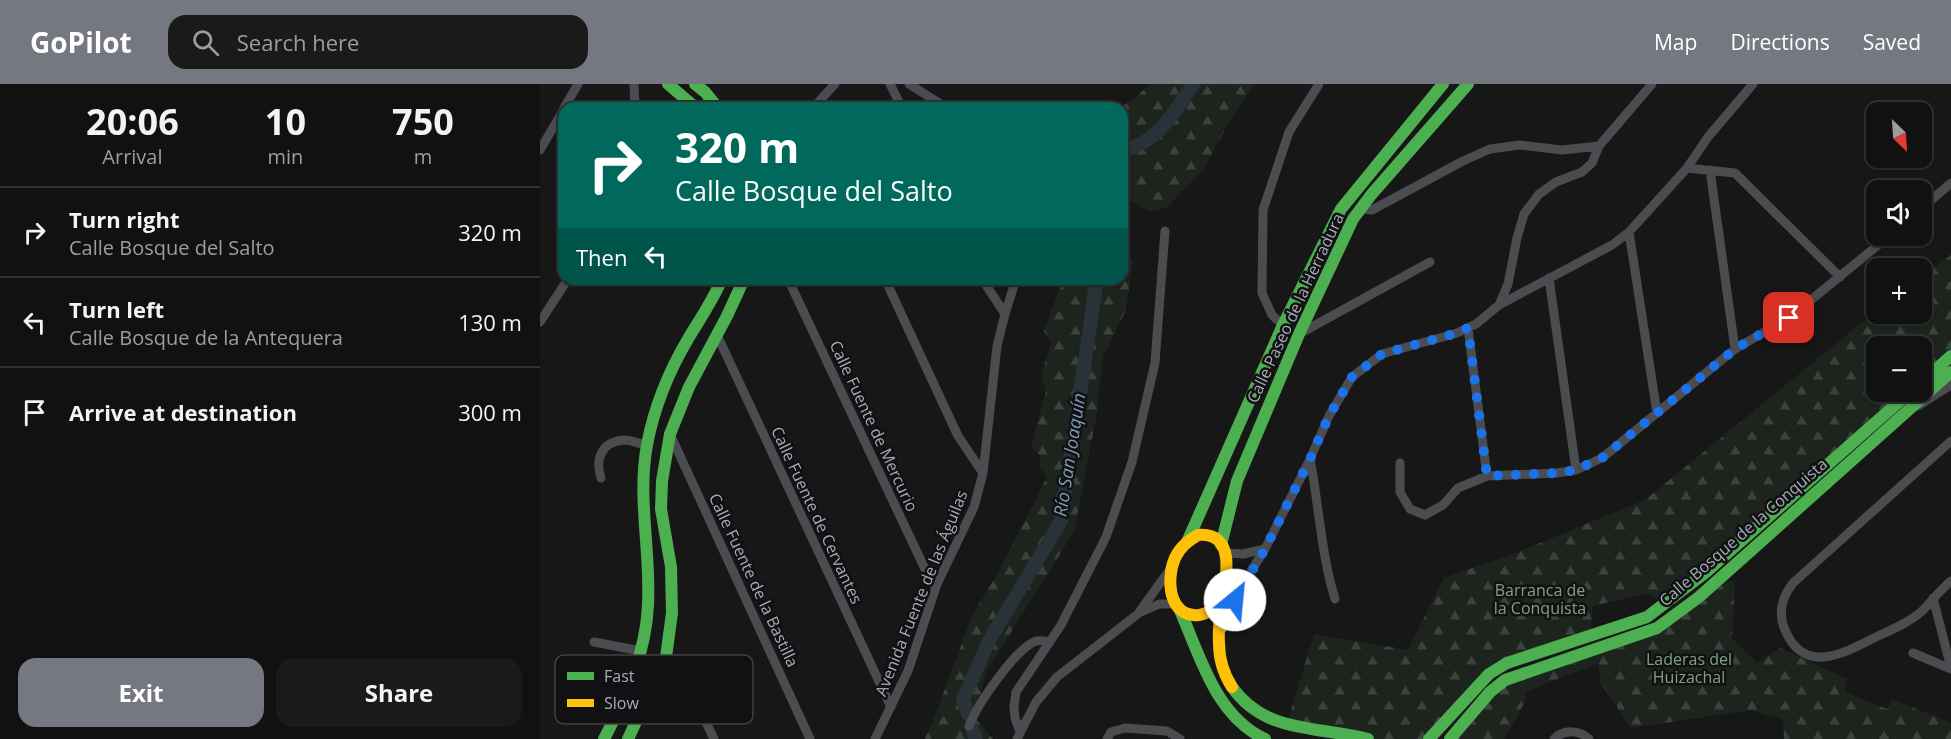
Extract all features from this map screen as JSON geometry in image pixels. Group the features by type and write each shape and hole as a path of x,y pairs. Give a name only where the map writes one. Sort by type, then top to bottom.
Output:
{"main road":[{"path":"668,84 689,102"},
{"path":"695,84 713,102"},
{"name":"Calle Paseo de la Herradura","path":"1223,549 1237,481 1278,380 1353,219 1468,84"},
{"name":"Calle Paseo de la Herradura","path":"1188,540 1283,325 1341,209 1441,85"},
{"path":"640,655 648,604 642,506 648,440 671,370 719,285"},
{"path":"666,655 672,613 671,567 661,509 662,481 670,434 679,409 742,285"},
{"path":"1278,380 1283,325"},
{"path":"1932,373 1951,356"},
{"name":"Calle Bosque de la Conquista","path":"1450,739 1490,692 1505,680 1657,628 1699,597 1951,372"},
{"path":"659,401 666,411 679,409"},
{"name":"Calle Bosque de la Conquista","path":"1429,739 1489,674 1507,663 1647,617 1667,604 1899,402"},
{"path":"648,440 660,429 670,434"},
{"path":"1265,739 1246,729 1231,715 1220,698 1176,606 1168,584 1178,553 1188,540 1198,535 1205,535 1216,540 1223,549 1227,578 1219,633 1221,664 1232,687 1247,707 1261,717 1286,726 1330,730 1368,739"},
{"path":"1219,633 1243,584"},
{"path":"1176,606 1192,615 1201,614 1222,601"},
{"path":"1200,654 1220,648"},
{"path":"604,739 611,724"},
{"path":"628,739 635,724"}],"street":[{"path":"568,102 578,84"},
{"path":"634,84 635,102"},
{"path":"818,102 835,84"},
{"path":"890,84 899,102"},
{"path":"909,84 938,102"},
{"path":"1283,325 1272,315 1262,293 1263,210 1289,132 1319,84"},
{"path":"1499,305 1508,284 1524,214 1539,194 1556,182 1581,172 1592,163 1599,146 1652,84"},
{"path":"1222,601 1243,584 1265,549 1329,416 1352,377 1382,354 1446,336 1476,324 1499,305 1611,245 1629,232 1687,168 1708,137 1753,84"},
{"path":"542,146 558,118"},
{"path":"540,132 542,146"},
{"path":"1361,209 1372,210 1462,161 1490,149 1520,145 1562,150 1599,146"},
{"path":"1687,168 1735,173 1839,277"},
{"path":"1710,170 1735,349"},
{"path":"1932,199 1951,183"},
{"path":"1018,735 1015,718 1016,692 1061,625 1106,537 1132,462 1155,363 1165,231"},
{"path":"1629,232 1657,413"},
{"path":"1400,463 1401,492 1410,509 1425,515 1443,505 1458,488 1487,476 1576,470 1602,458 1735,349 1789,318 1877,246"},
{"path":"1299,334 1430,262"},
{"path":"1550,278 1576,470"},
{"path":"540,322 564,285"},
{"name":"Calle Fuente de Mercurio","path":"791,285 925,569 938,584"},
{"path":"888,285 958,436 983,473"},
{"path":"986,285 1005,314"},
{"name":"Avenida Fuente de las Águilas","path":"875,739 908,671 938,584 974,507 983,473 998,346 1014,285"},
{"path":"1468,328 1487,476"},
{"name":"Calle Fuente de Cervantes","path":"717,335 891,707"},
{"path":"1893,422 1951,385"},
{"name":"Calle Fuente de la Bastilla","path":"670,434 810,739"},
{"path":"602,478 599,458 610,445 625,440 648,440"},
{"path":"1951,441 1793,583 1784,595 1780,610 1781,621 1792,642 1814,657 1842,654 1908,621 1951,581"},
{"path":"1310,459 1325,556 1335,599"},
{"path":"1223,549 1243,554 1265,549"},
{"path":"1139,613 1172,568"},
{"path":"1933,598 1951,668"},
{"path":"1018,735 1036,702 1057,678 1094,646 1139,613 1160,604 1176,606"},
{"path":"969,726 975,711 1020,651 1037,640 1050,642"},
{"path":"594,642 641,651"},
{"path":"1913,653 1951,668"},
{"path":"707,724 714,739"},
{"path":"1105,739 1111,732 1125,728 1167,731 1180,739"},
{"path":"1554,739 1557,735 1572,731 1587,736 1589,739"}],"green space":[{"path":"1150,84 1254,84 1229,122 1205,167 1168,207 1150,212 1128,199 1128,103"},
{"name":"Barranca de la Conquista","path":"1951,255 1951,356 1932,373 1932,336 1866,336 1866,402 1899,402 1667,604 1648,593 1592,606 1591,637 1509,662 1429,739 1368,739 1286,726 1314,634 1408,650 1444,578 1518,552 1645,500 1866,319 1866,324 1932,324 1932,269"},
{"path":"1128,256 1133,260 1126,310 1103,357 1096,418 1074,532 986,672 975,718 993,739 925,739 972,616 999,571 1047,477 1040,468 1040,455 1031,448 1046,391 1041,375 1051,343 1044,331 1061,285 1128,285"},
{"name":"Laderas del Huizachal","path":"1735,579 1732,638 1757,663 1780,648 1847,679 1845,692 1887,709 1892,699 1951,723 1951,739 1784,739 1783,720 1751,710 1631,728 1600,682 1599,663 1527,691 1524,704 1504,739 1453,739 1490,692 1657,628 1699,597"}],"waterway":[{"name":"Río San Joaquín","path":"1128,148 1145,142 1155,134 1172,115 1193,84"},
{"name":"Río San Joaquín","path":"968,714 963,699 990,639 1061,521 1096,285"},
{"name":"Río San Joaquín","path":"973,731 976,739"}],"traffic: fast":[{"path":"668,84 689,102"},
{"path":"695,84 713,102"},
{"path":"1188,540 1283,325 1341,209 1443,84"},
{"path":"1221,545 1237,481 1299,334 1353,219 1371,195 1468,84"},
{"path":"639,655 648,605 643,485 650,431 663,390 675,364 719,285"},
{"path":"666,655 672,613 671,567 661,509 662,481 670,434 689,387 741,285"},
{"path":"1932,373 1951,356"},
{"path":"1450,739 1490,692 1505,680 1657,628 1699,597 1951,372"},
{"path":"1429,739 1489,674 1507,663 1647,617 1705,573 1899,402"},
{"path":"1222,627 1243,584"},
{"path":"1179,608 1202,664 1221,700 1248,729 1265,739"},
{"path":"1232,687 1245,702 1276,721 1368,739"},
{"path":"604,739 612,724"},
{"path":"628,739 635,724"}],"traffic: slow":[{"path":"1221,606 1218,607 1207,613 1189,614 1175,604 1172,595 1170,586 1175,558 1179,551 1198,535 1211,536 1224,550 1226,572 1221,605 1221,610 1219,633 1219,649 1224,671 1232,687"}],"route":[{"path":"1235,600 1265,549 1329,416 1352,377 1382,354 1468,328 1487,476 1557,473 1576,470 1602,458 1735,349 1789,318"}]}
